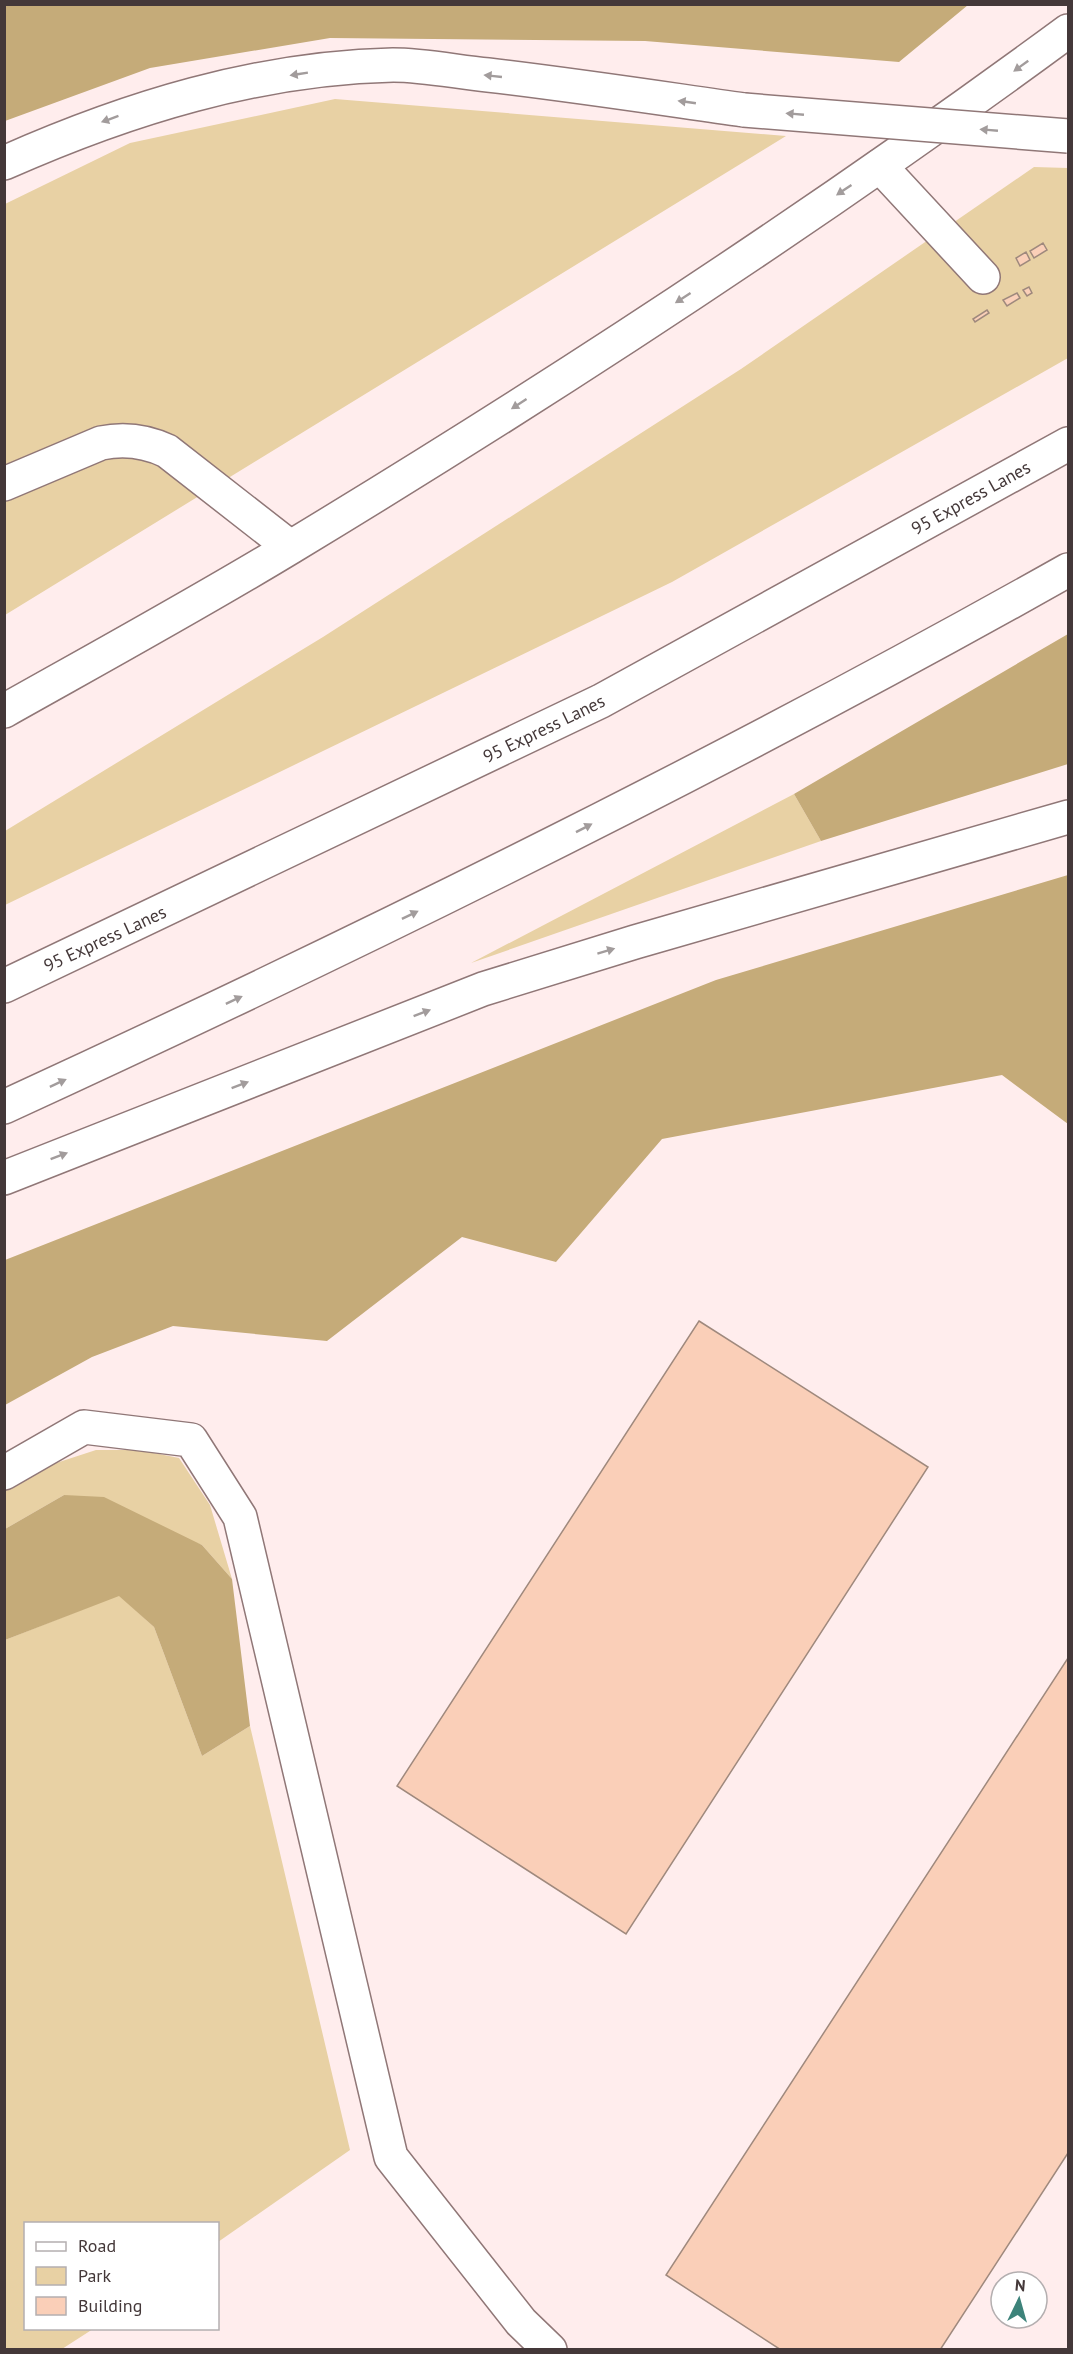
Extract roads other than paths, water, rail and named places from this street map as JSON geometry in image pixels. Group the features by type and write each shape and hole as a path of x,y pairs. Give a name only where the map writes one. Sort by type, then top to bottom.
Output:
{"main road":[{"path":"4,711 290,547 627,334 880,166 1068,31"},
{"path":"4,163 69,134 144,107 229,85 315,71 395,65 555,83 744,110 1068,136"},
{"path":"880,166 983,277"},
{"path":"4,484 101,443 118,440 154,445 167,451 290,547"},
{"name":"95 Express Lanes","path":"4,986 601,701 1068,444"},
{"path":"4,1107 254,991 466,888 937,644 1068,570"},
{"path":"4,1178 483,989 635,942 1068,817"},
{"path":"4,1473 84,1427 191,1440 240,1517 391,2157 521,2322 550,2349"}]}
